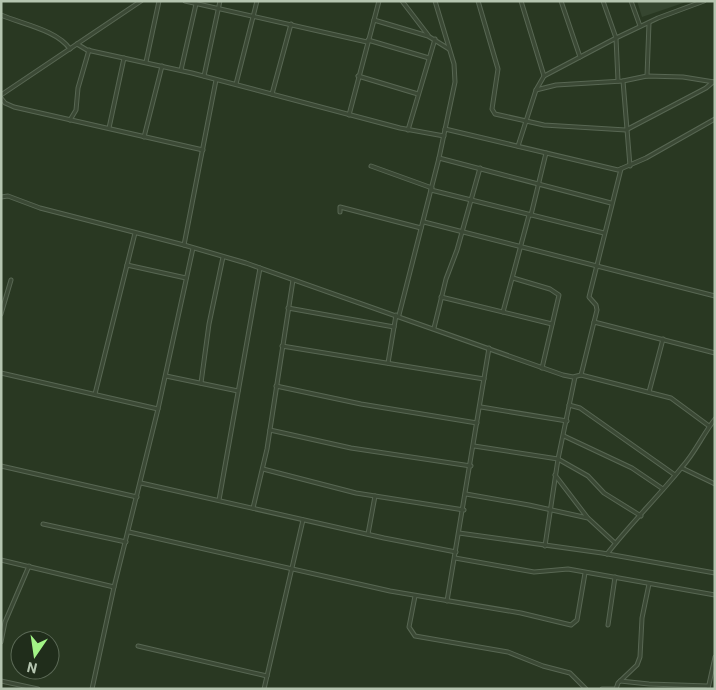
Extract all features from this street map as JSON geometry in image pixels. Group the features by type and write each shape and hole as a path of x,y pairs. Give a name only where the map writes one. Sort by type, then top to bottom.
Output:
{"street":[{"path":"141,1 1,97 9,105 203,150"},
{"path":"146,62 159,1"},
{"path":"184,1 368,41 429,58"},
{"path":"204,76 220,1"},
{"path":"236,84 257,1"},
{"path":"349,114 379,1"},
{"path":"402,1 428,36"},
{"path":"388,363 394,327 432,189 455,76 450,49 435,1"},
{"path":"478,1 498,69 492,112 495,114 526,122 626,130 714,82"},
{"path":"521,1 544,76"},
{"path":"561,1 580,57"},
{"path":"602,1 616,38 630,166"},
{"path":"631,1 640,26"},
{"path":"518,146 536,90 544,76 640,26 704,1"},
{"path":"180,70 196,4"},
{"path":"1,15 50,34 66,44 70,49"},
{"path":"374,20 428,36 450,49"},
{"path":"647,76 649,22"},
{"path":"272,94 291,24"},
{"path":"408,130 435,39"},
{"path":"78,44 89,50 236,84 408,130 444,136"},
{"path":"70,120 76,108 79,86 89,50"},
{"path":"109,128 124,58"},
{"path":"144,137 162,66"},
{"path":"358,76 418,94"},
{"path":"536,90 563,84 620,81 647,76 683,77 714,82"},
{"path":"184,244 216,80"},
{"path":"445,129 598,166 621,169 630,166 715,119"},
{"path":"504,312 546,153"},
{"path":"439,158 611,203"},
{"path":"371,166 432,189 470,200 604,233"},
{"path":"434,328 441,297 480,168"},
{"path":"581,375 596,306 589,297 621,169"},
{"path":"1,197 8,196 40,208 184,244 223,256 398,315 542,368 575,377 581,375 676,400 709,426"},
{"path":"340,212 340,207 421,228"},
{"path":"424,222 462,230 715,296"},
{"path":"95,394 135,233"},
{"path":"92,689 114,587 166,376 193,248"},
{"path":"201,383 209,324 223,256"},
{"path":"127,265 186,278"},
{"path":"219,500 260,268"},
{"path":"513,278 550,289 558,294 542,368"},
{"path":"1,314 11,280"},
{"path":"253,508 270,430 293,280"},
{"path":"441,297 552,324"},
{"path":"288,308 394,327"},
{"path":"594,322 715,353"},
{"path":"648,392 664,339"},
{"path":"282,346 484,379"},
{"path":"447,601 464,510 489,348"},
{"path":"1,373 158,409"},
{"path":"166,376 238,391"},
{"path":"545,546 558,459 575,377"},
{"path":"276,386 361,404 477,423"},
{"path":"569,404 577,407 675,475"},
{"path":"481,407 567,420"},
{"path":"607,554 614,542 641,516 682,468 715,419"},
{"path":"270,430 351,448 471,466"},
{"path":"564,436 632,468 663,489"},
{"path":"474,446 558,459 588,476 604,493 641,516"},
{"path":"1,466 137,497"},
{"path":"682,468 715,484"},
{"path":"263,469 375,496 464,510"},
{"path":"556,475 588,518 614,542"},
{"path":"141,483 456,552"},
{"path":"466,494 588,518"},
{"path":"368,534 375,496"},
{"path":"264,689 303,520"},
{"path":"43,524 126,542"},
{"path":"129,532 415,596 521,613 571,625 577,620 585,573"},
{"path":"459,533 607,554 715,573"},
{"path":"455,558 534,572 562,569 715,595"},
{"path":"1,560 114,587"},
{"path":"1,642 5,622 29,566"},
{"path":"608,625 616,577"},
{"path":"602,689 615,689 620,681 637,665 640,657 642,618 649,584"},
{"path":"415,596 409,627 415,636 508,652 543,666 570,673 586,689"},
{"path":"138,646 267,676"},
{"path":"620,681 708,687 715,657"},
{"path":"1,681 38,689"}],"shaded area":[{"path":"637,1 689,1 642,17"}]}
